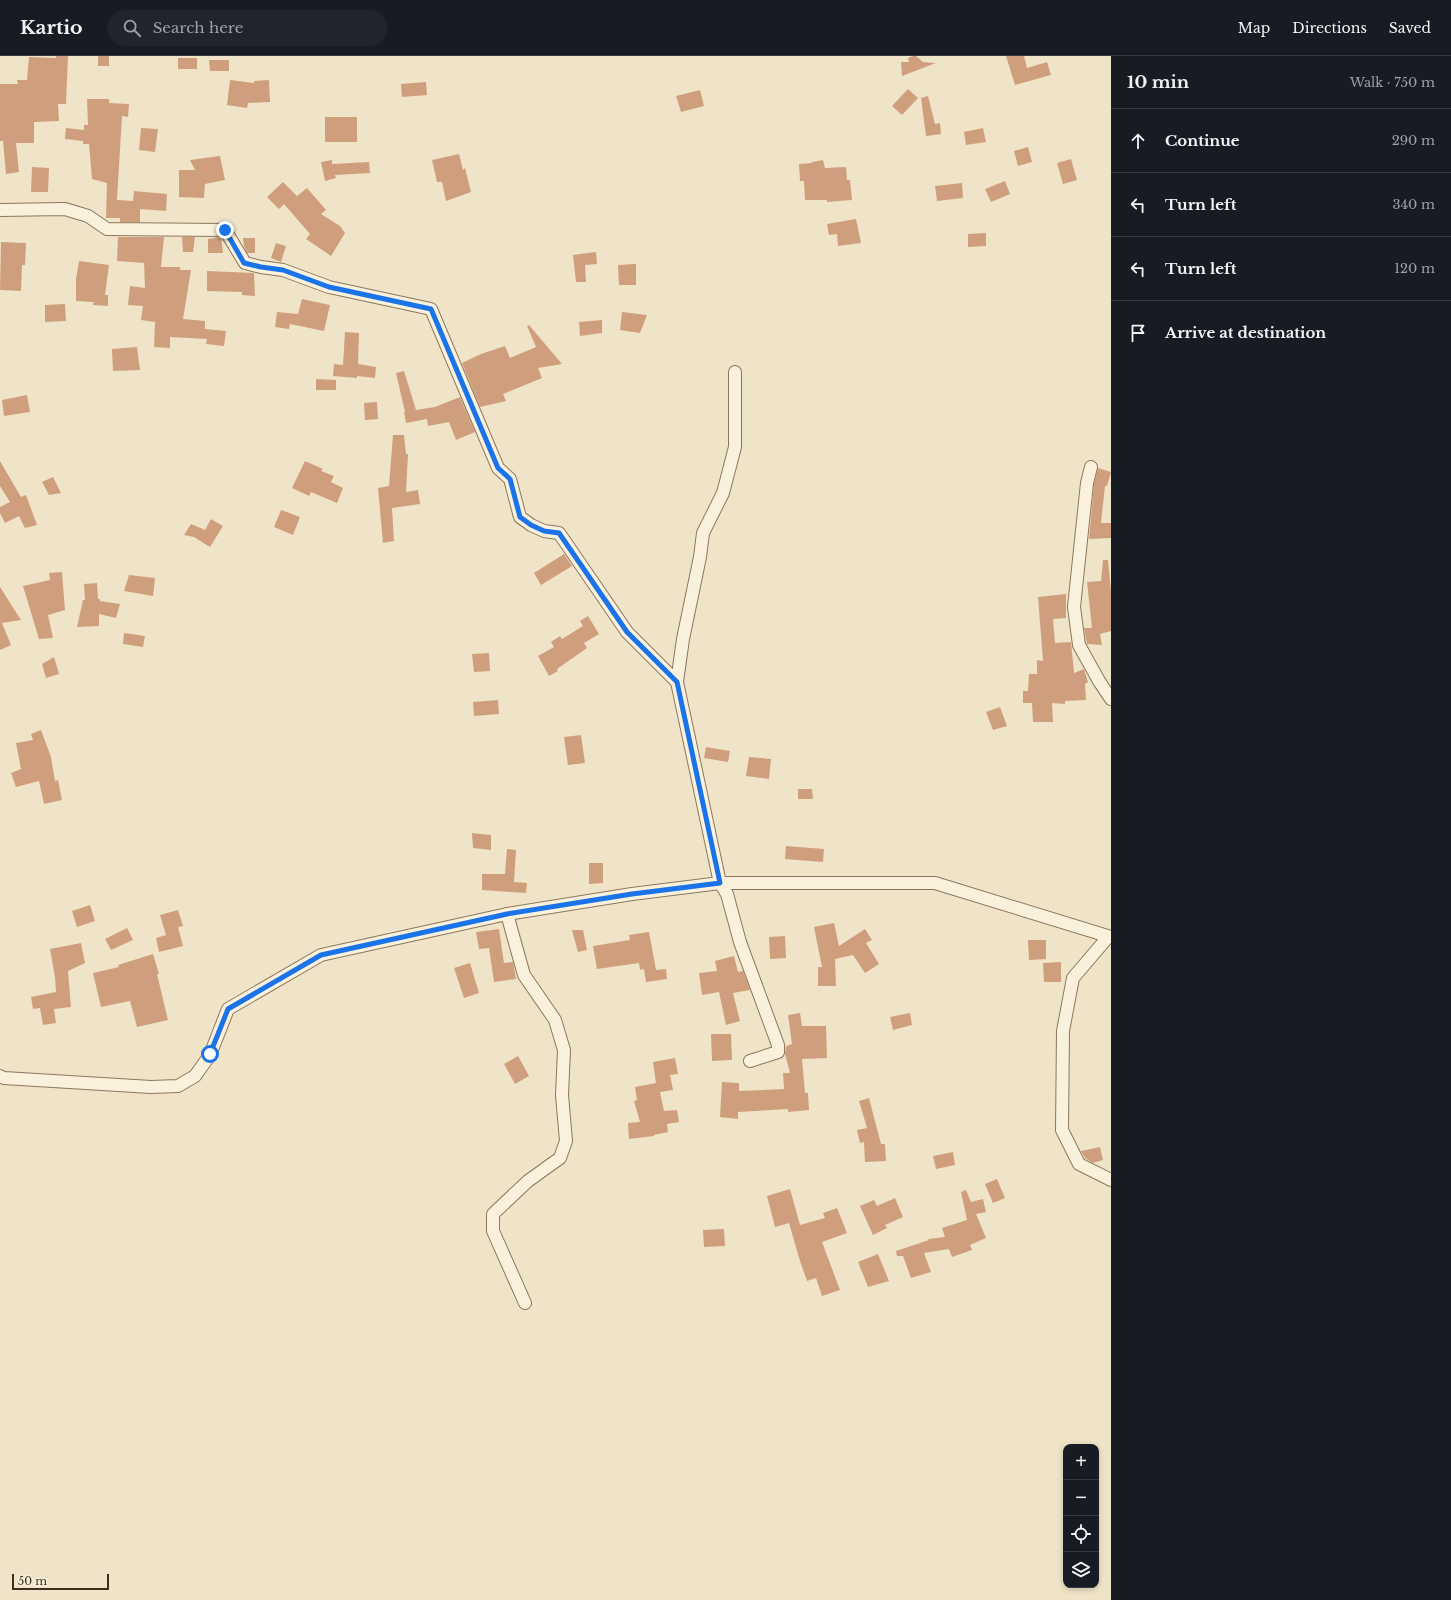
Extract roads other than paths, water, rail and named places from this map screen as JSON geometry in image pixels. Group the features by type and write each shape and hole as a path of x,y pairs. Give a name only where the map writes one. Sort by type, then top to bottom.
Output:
{"street":[{"path":"0,210 66,209 88,216 108,229 225,230 244,263 283,270 329,287 431,309 498,468 510,479 520,517 531,525 544,531 559,533 627,632 677,682"},
{"path":"735,372 736,447 723,493 703,533 700,557 683,639 677,682 720,883 727,894 740,942 778,1045 778,1052 750,1061"},
{"path":"1091,467 1087,483 1074,607 1079,645 1099,681 1111,698"},
{"path":"0,1076 4,1078 143,1086 178,1086 194,1076 210,1054 228,1009 321,955 507,914 632,894 720,883 935,883 1109,937 1073,978 1063,1031 1062,1130 1079,1164 1111,1180"},
{"path":"507,914 524,975 555,1020 564,1050 562,1095 566,1141 560,1158 528,1181 493,1214 493,1231 525,1303"}]}
